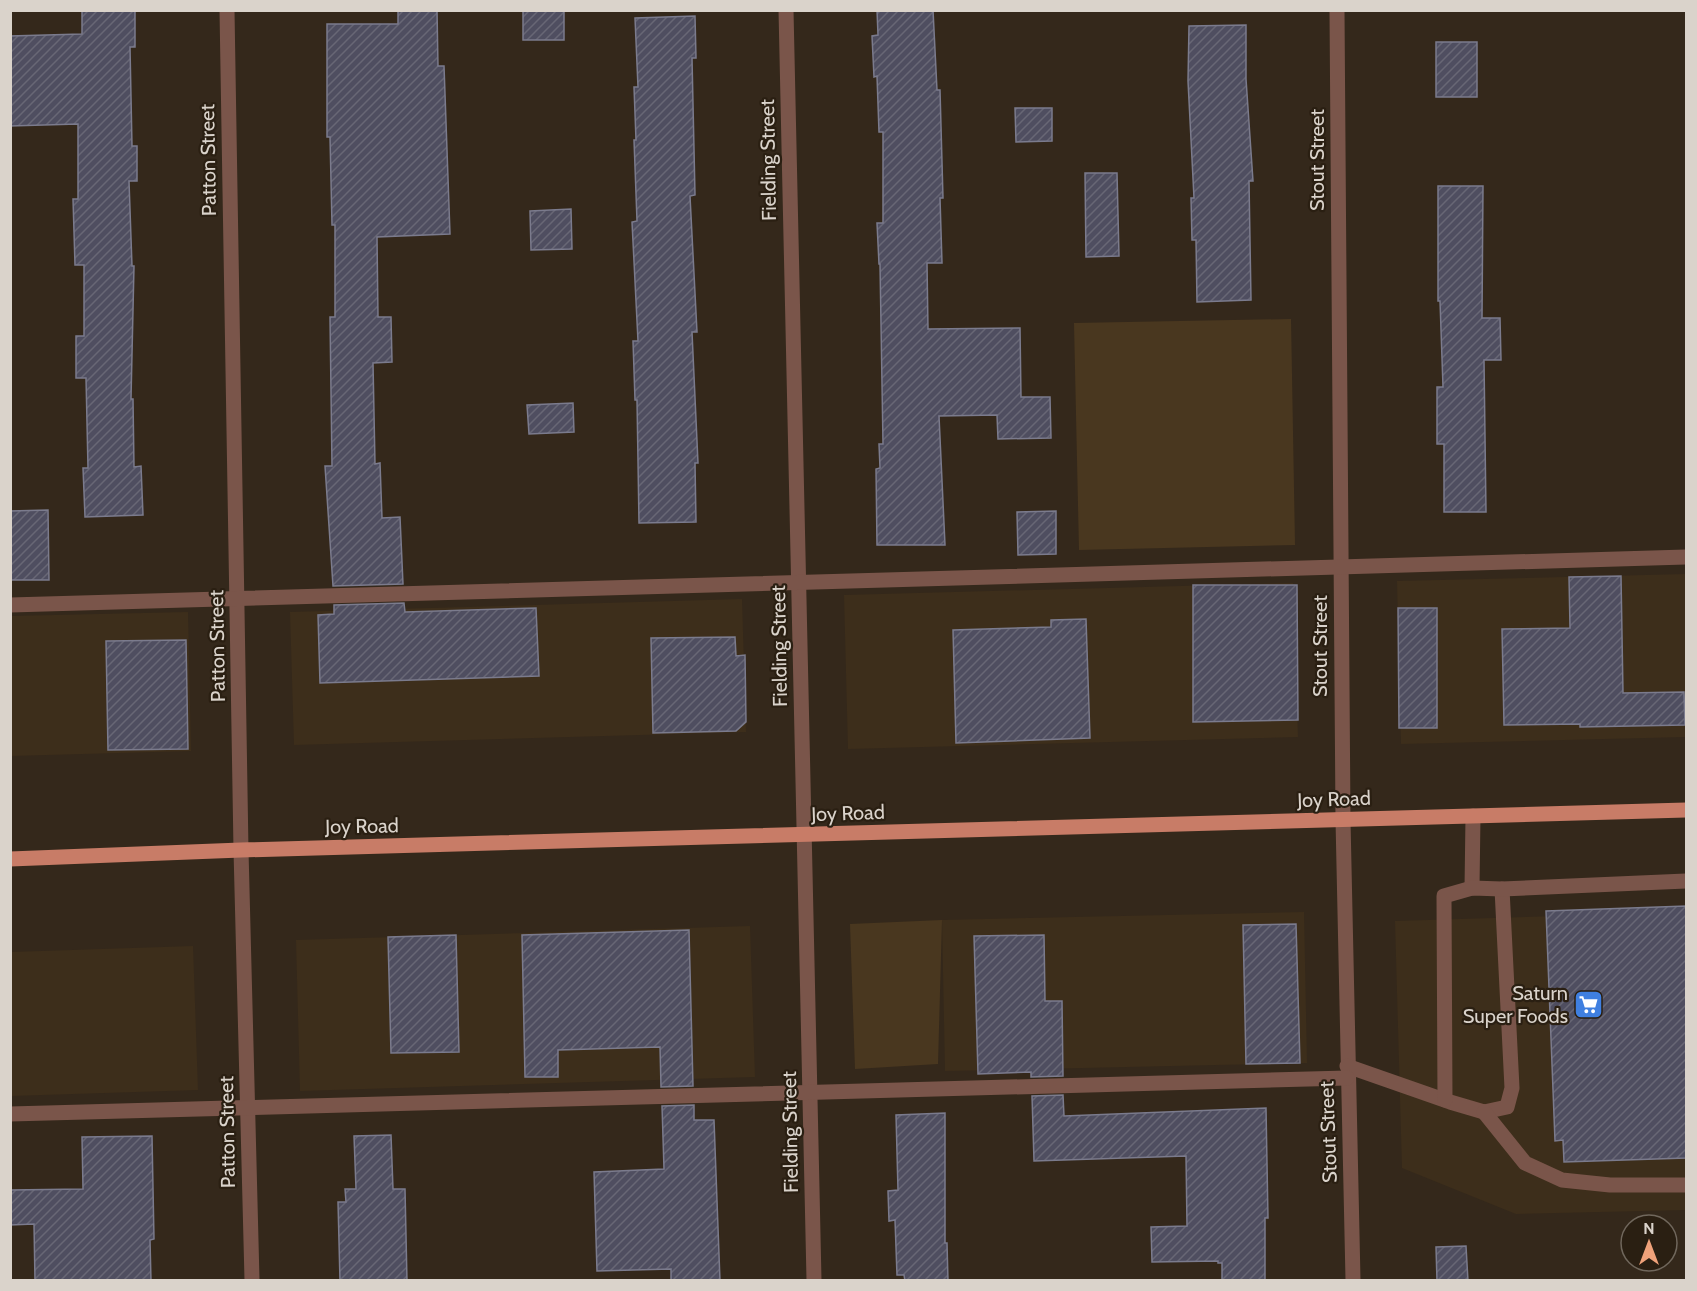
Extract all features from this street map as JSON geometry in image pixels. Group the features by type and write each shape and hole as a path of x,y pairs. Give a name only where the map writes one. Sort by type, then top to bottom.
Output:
{"main road":[{"name":"Joy Road","path":"10,859 241,850 1686,810"}],"street":[{"name":"Patton Street","path":"227,10 241,850 252,1281"},
{"name":"Fielding Street","path":"786,10 814,1281"},
{"name":"Stout Street","path":"1337,10 1342,820 1353,1281"},
{"path":"10,605 1686,556"},
{"path":"1472,888 1473,816"},
{"path":"1445,1100 1444,896 1472,888 1502,889 1686,880"},
{"path":"10,1114 810,1093 1347,1072 1484,1112 1507,1107 1512,1088 1502,889"},
{"path":"1484,1112 1525,1163 1562,1179 1610,1185 1686,1185"}],"shaded area":[{"path":"1291,319 1295,545 1079,550 1074,323"},
{"path":"1686,574 1686,737 1401,744 1397,581"},
{"path":"1293,583 1298,737 848,749 844,595"},
{"path":"742,599 746,732 294,745 290,612"},
{"path":"188,612 191,751 11,756 10,616"},
{"path":"1304,912 1307,1063 945,1071 942,920"},
{"path":"1686,912 1686,1210 1516,1214 1402,1168 1395,921"},
{"path":"942,920 938,1064 855,1069 850,924"},
{"path":"750,926 755,1077 300,1091 296,940"},
{"path":"193,946 198,1090 11,1096 11,952"}],"building":[{"path":"82,10 135,10 135,47 130,47 132,146 137,146 137,181 129,181 132,266 134,266 131,399 133,399 134,467 141,466 143,515 85,517 83,468 88,468 86,378 76,378 76,336 84,336 84,265 75,265 73,199 78,199 78,124 10,126 10,36 82,34"},
{"path":"398,10 437,10 438,66 444,66 450,234 377,237 378,317 391,317 392,362 373,363 375,464 380,463 382,518 400,517 403,584 333,586 325,466 332,466 330,317 335,317 335,225 332,225 330,137 327,137 327,24 398,24"},
{"path":"523,10 564,10 564,40 523,40"},
{"path":"877,10 933,10 937,90 940,90 942,263 927,263 928,329 1020,328 1021,397 1050,397 1051,438 998,439 997,415 939,416 945,545 877,545 876,469 880,468 879,444 883,444 880,264 877,223 883,223 883,132 879,132 877,76 874,77 872,36 878,35"},
{"path":"695,16 696,58 692,58 695,195 690,196 697,332 692,332 698,463 695,463 696,522 639,523 637,400 635,400 633,341 638,341 632,222 637,221 634,87 638,87 635,18"},
{"path":"1246,25 1246,79 1253,181 1249,181 1251,300 1197,302 1196,240 1192,240 1191,198 1194,198 1188,81 1189,26"},
{"path":"1436,42 1477,42 1477,97 1436,97"},
{"path":"1015,108 1052,108 1052,141 1016,142"},
{"path":"1085,173 1117,173 1119,256 1086,257"},
{"path":"1438,186 1483,186 1482,318 1500,318 1501,360 1484,360 1486,512 1444,512 1444,444 1437,444 1437,387 1443,387 1440,301 1438,301"},
{"path":"571,209 572,249 531,250 530,211"},
{"path":"573,403 574,432 529,434 527,405"},
{"path":"48,510 49,580 10,580 10,511"},
{"path":"1056,511 1056,554 1018,555 1017,512"},
{"path":"1621,576 1623,693 1684,692 1685,725 1580,727 1580,724 1504,725 1502,629 1570,628 1569,577"},
{"path":"1193,585 1297,585 1298,720 1193,722"},
{"path":"404,603 405,612 536,608 539,676 320,683 318,615 334,614 334,605"},
{"path":"1398,608 1437,608 1437,728 1399,728"},
{"path":"1086,619 1090,738 956,743 953,630 1051,627 1051,620"},
{"path":"735,637 736,656 745,655 746,722 736,731 653,733 651,638"},
{"path":"186,640 188,749 108,750 106,641"},
{"path":"1686,906 1686,1158 1564,1162 1563,1140 1555,1141 1546,911"},
{"path":"1296,924 1300,1063 1246,1064 1243,925"},
{"path":"689,930 693,1086 661,1087 660,1047 558,1050 558,1077 525,1077 522,935"},
{"path":"456,935 459,1052 391,1053 388,937"},
{"path":"1044,935 1045,1001 1062,1001 1063,1076 1031,1077 1031,1072 978,1074 974,936"},
{"path":"1063,1095 1064,1116 1266,1108 1268,1218 1265,1218 1265,1281 1222,1281 1222,1263 1218,1261 1152,1262 1151,1227 1187,1226 1186,1156 1034,1161 1032,1096"},
{"path":"694,1105 694,1120 714,1120 720,1281 671,1281 671,1269 597,1271 594,1172 664,1169 662,1106"},
{"path":"945,1113 945,1243 947,1243 948,1281 905,1281 904,1275 897,1275 895,1220 889,1221 888,1191 898,1190 896,1115"},
{"path":"391,1135 393,1189 405,1189 407,1281 340,1281 338,1202 346,1202 345,1189 356,1189 354,1136"},
{"path":"152,1136 154,1239 150,1240 151,1281 35,1281 34,1224 10,1225 10,1190 83,1189 82,1137"},
{"path":"1466,1246 1468,1281 1437,1281 1436,1247"}],"place":[{"name":"Saturn Super Foods","path":"1589,1004"}]}
